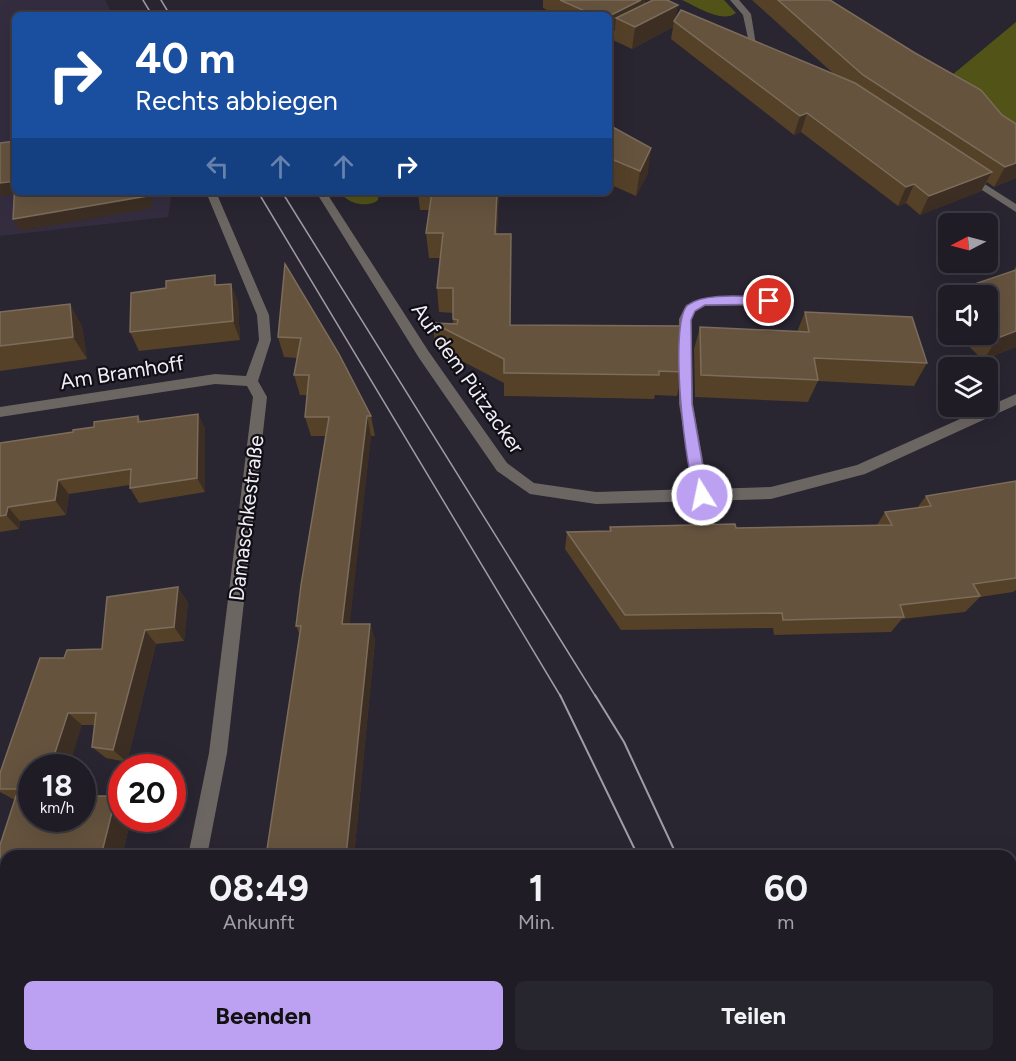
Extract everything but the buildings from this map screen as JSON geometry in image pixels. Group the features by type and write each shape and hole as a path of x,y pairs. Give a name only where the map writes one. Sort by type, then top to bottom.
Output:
{"street":[{"path":"734,0 747,14 758,45 743,38"},
{"path":"612,36 639,22"},
{"path":"958,169 1016,208"},
{"path":"213,195 263,315 265,340 251,381"},
{"name":"Auf dem Pützacker","path":"323,195 424,355 502,467 530,488 596,498 771,492 860,470 1016,399"},
{"path":"702,495 686,404 685,320 690,308 703,302 769,301"},
{"name":"Am Bramhoff","path":"0,412 215,379 251,381"},
{"name":"Damaschkestraße","path":"198,850 218,753 260,397 251,381"}],"shaded area":[{"path":"0,0 105,0 111,12 12,12 12,195 172,195 168,217 0,236"},
{"path":"682,0 724,0 736,13 730,16 716,15"},
{"path":"1016,22 1016,128 940,85"},
{"path":"379,195 378,200 369,204 358,204 343,196"}],"tram line":[{"path":"143,0 150,12"},
{"path":"161,0 168,12"},
{"path":"260,195 561,697"},
{"path":"284,195 596,697"},
{"path":"595,695 624,742 674,850"},
{"path":"561,697 635,850"}],"route":[{"path":"702,495 686,404 685,320 690,308 703,302 769,301"}]}
